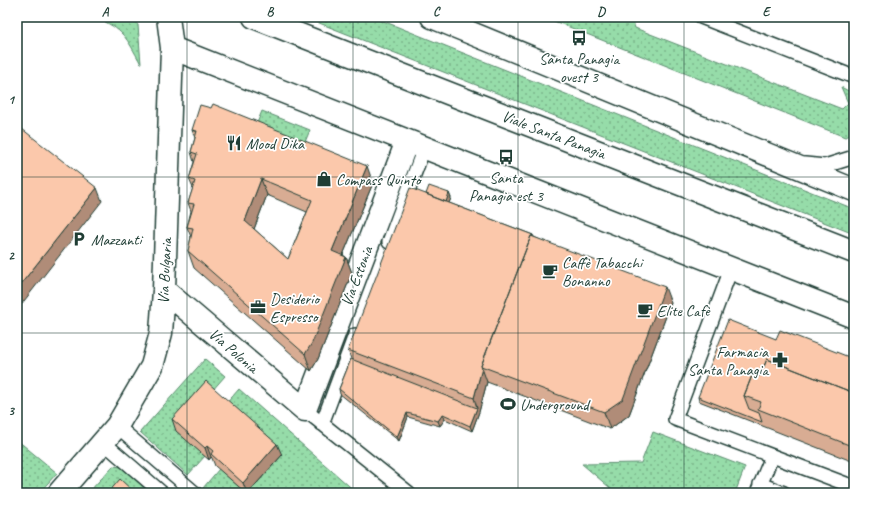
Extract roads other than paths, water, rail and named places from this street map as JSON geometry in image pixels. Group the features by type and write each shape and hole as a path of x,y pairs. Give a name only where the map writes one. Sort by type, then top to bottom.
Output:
{"street":[{"name":"Via Bulgaria","path":"59,493 117,426 152,366 161,333 164,290 172,48 168,17"},
{"name":"Viale Santa Panagia","path":"254,17 854,252"},
{"path":"432,17 793,163 854,190"},
{"path":"172,48 854,317"},
{"name":"Via Estonia","path":"305,410 416,145"},
{"name":"Via Polonia","path":"164,290 305,410"}],"lane":[{"path":"701,17 854,77"},
{"path":"384,256 416,145"},
{"path":"793,163 825,166 854,157"},
{"path":"731,269 675,419 854,487"},
{"path":"322,424 360,322"},
{"path":"305,410 409,493"},
{"path":"117,426 195,493"},
{"path":"103,442 162,493"},
{"path":"772,456 759,489 784,493"}],"place":[{"name":"Santa Panagia ovest 3","path":"579,38"},
{"name":"Mood Dika","path":"234,143"},
{"name":"Santa Panagia est 3","path":"506,157"},
{"name":"Compass Quinto","path":"324,179"},
{"name":"Mazzanti","path":"79,239"},
{"name":"Caffè Tabacchi Bonanno","path":"550,271"},
{"name":"Desiderio Espresso","path":"258,307"},
{"name":"Elite Cafè","path":"645,310"},
{"name":"Farmacia Santa Panagia","path":"780,360"},
{"name":"Underground","path":"508,404"}]}
